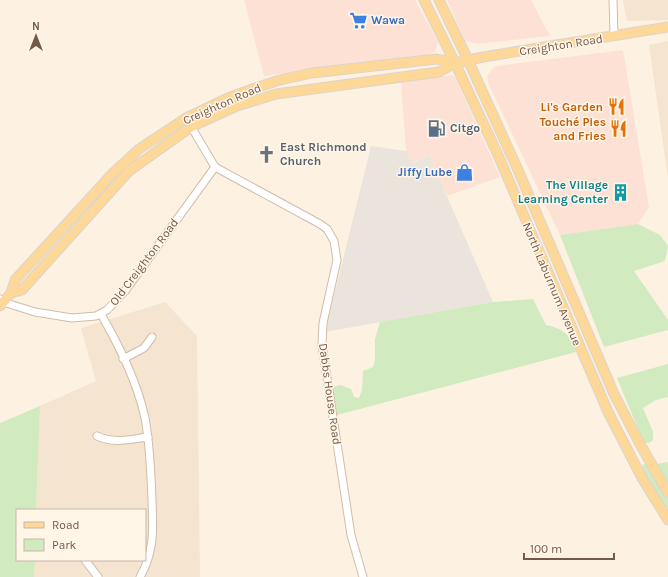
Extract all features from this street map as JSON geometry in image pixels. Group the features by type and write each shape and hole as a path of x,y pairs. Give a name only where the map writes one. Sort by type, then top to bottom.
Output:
{"main road":[{"name":"North Laburnum Avenue","path":"424,0 498,155 611,418 642,478 668,520"},
{"name":"North Laburnum Avenue","path":"439,0 515,164 614,394 668,493"},
{"name":"Creighton Road","path":"1,302 11,293 22,290 129,171 191,127 225,111 266,96 439,72 455,63 468,60 668,27"},
{"name":"Creighton Road","path":"11,293 15,280 112,174 139,149 186,118 255,88 297,76 437,59 455,63"}],"street":[{"path":"613,0 614,36"},
{"path":"186,118 215,167"},
{"name":"Old Creighton Road","path":"1,302 35,312 72,318 83,318 101,314 125,291 215,167"},
{"name":"Dabbs House Road","path":"215,167 320,224 327,229 334,241 337,260 323,323 322,345 351,535 363,577"},
{"path":"101,314 138,394 145,418 148,437 151,467 152,544 146,567 140,577"},
{"path":"123,359 144,348 152,336"},
{"path":"97,436 110,441 148,437"},
{"path":"86,561 98,577"}],"shaded area":[{"path":"244,0 415,0 438,42 435,52 425,56 264,76"},
{"path":"447,0 531,0 550,36 477,44 465,41"},
{"path":"623,0 668,0 668,20 627,21"},
{"path":"668,41 668,178 649,45"},
{"path":"623,50 649,207 638,224 560,235 489,85 487,76 494,67 503,65"},
{"path":"453,75 500,177 447,196 429,155 411,163 406,151 401,82"},
{"path":"371,146 406,151 412,163 429,155 493,302 325,332"},
{"path":"165,302 197,336 200,577 34,577 35,561 146,561 146,509 36,509 40,406 96,381 81,328"}],"green space":[{"path":"638,224 660,235 668,246 665,261 634,271 668,320 668,330 604,347 560,235"},
{"path":"533,299 546,325 558,329 566,334 572,341 576,352 337,415 332,387 340,385 351,389 354,397 359,398 362,390 363,371 373,367 375,360 375,339 380,322 493,302"},
{"path":"668,364 668,397 656,400 643,408 653,432 653,440 649,443 644,443 617,378"},
{"path":"40,406 36,509 16,509 16,561 35,561 34,577 0,577 0,423"},
{"path":"668,462 668,484 657,464"},
{"path":"647,464 668,499 668,513 643,470 642,466"}],"place":[{"name":"Wawa","path":"358,20"},
{"name":"Li's Garden","path":"616,107"},
{"name":"Citgo","path":"437,128"},
{"name":"Touché Pies and Fries","path":"619,129"},
{"name":"East Richmond Church","path":"267,154"},
{"name":"Jiffy Lube","path":"465,172"},
{"name":"The Village Learning Center","path":"621,192"}]}
